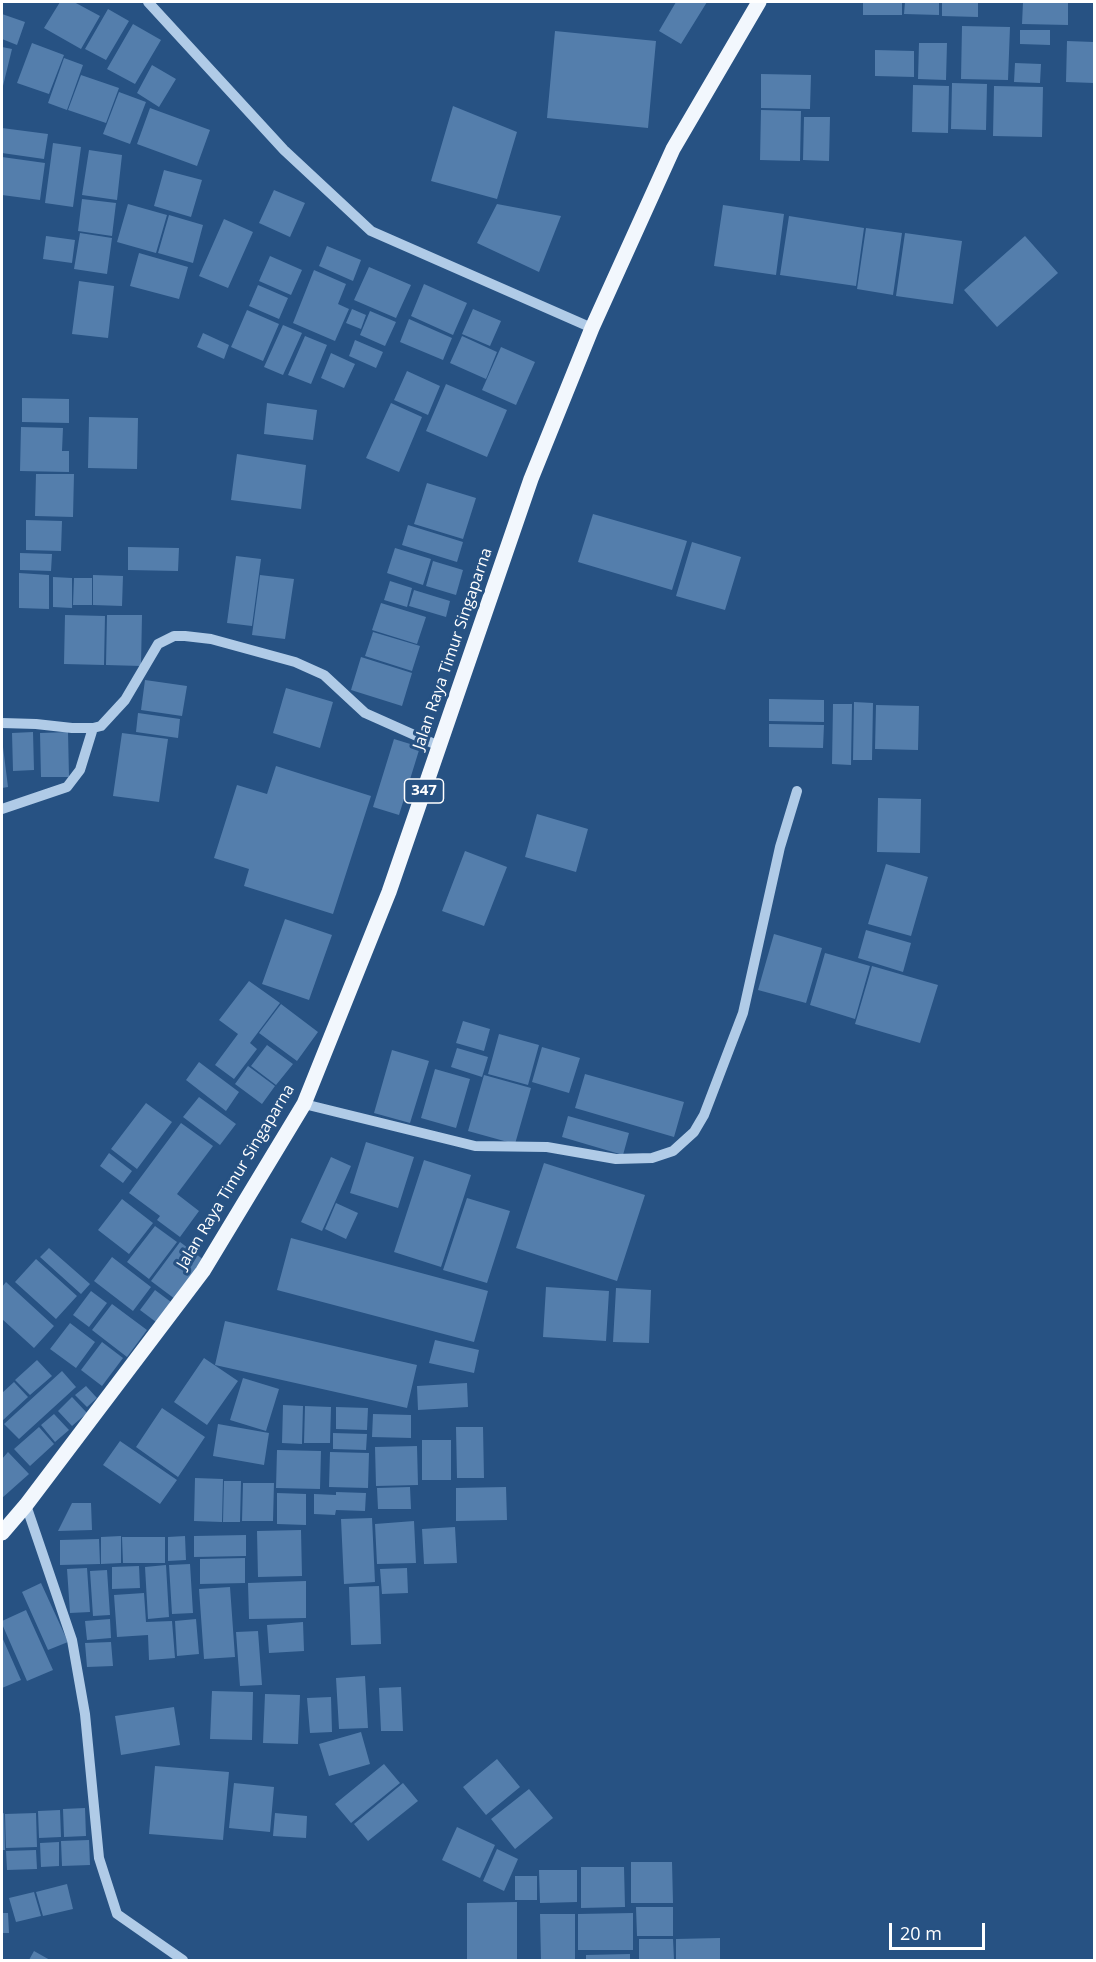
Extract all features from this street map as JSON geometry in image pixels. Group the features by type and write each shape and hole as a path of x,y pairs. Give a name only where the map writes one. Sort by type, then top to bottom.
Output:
{"main road":[{"name":"Jalan Raya Timur Singaparna","path":"2,1533 26,1505 202,1271 304,1104 389,892 531,479 592,328 673,149 759,2"}],"street":[{"path":"148,2 284,150 371,231 592,328"},
{"path":"2,723 93,728 105,724 125,700 158,644 174,636 185,636 211,639 295,662 324,675 365,713 439,746"},
{"path":"2,809 67,787 80,770 93,728"},
{"path":"304,1104 475,1146 547,1147 616,1159 652,1158 673,1151 694,1132 704,1115 743,1013 780,847 797,790"},
{"path":"26,1505 72,1640 85,1714 99,1858 117,1914 183,1960"}],"building":[{"path":"60,2 74,2 100,16 81,49 44,28"},
{"path":"676,2 707,2 681,44 659,31"},
{"path":"863,2 902,2 902,15 863,15"},
{"path":"905,2 939,2 939,15 904,14"},
{"path":"942,2 978,2 978,17 942,16"},
{"path":"1023,2 1068,2 1068,25 1022,24"},
{"path":"108,9 129,21 106,60 85,49"},
{"path":"2,14 25,22 17,45 2,39"},
{"path":"133,24 161,40 135,84 107,69"},
{"path":"962,26 1010,27 1008,80 961,79"},
{"path":"1020,30 1050,30 1050,45 1020,44"},
{"path":"555,31 656,41 648,128 547,118"},
{"path":"1067,41 1094,42 1094,83 1066,82"},
{"path":"32,43 64,55 49,94 17,83"},
{"path":"919,43 947,43 946,80 918,79"},
{"path":"2,47 12,49 2,90"},
{"path":"875,50 914,51 914,77 875,76"},
{"path":"64,58 83,65 67,110 48,103"},
{"path":"1015,63 1041,64 1040,83 1014,82"},
{"path":"152,65 176,79 159,107 137,93"},
{"path":"761,74 811,75 810,109 761,108"},
{"path":"81,75 119,88 106,123 68,110"},
{"path":"952,83 987,84 986,130 951,129"},
{"path":"913,85 949,86 948,133 912,132"},
{"path":"994,86 1043,87 1042,137 993,136"},
{"path":"119,92 146,102 130,144 103,134"},
{"path":"453,106 517,132 497,199 431,181"},
{"path":"150,108 210,130 197,166 137,144"},
{"path":"761,110 801,111 800,161 760,160"},
{"path":"804,117 830,117 829,161 803,160"},
{"path":"2,128 48,134 44,159 2,153"},
{"path":"53,143 81,147 73,207 45,203"},
{"path":"89,150 122,155 117,200 82,195"},
{"path":"2,157 45,163 40,200 2,195"},
{"path":"164,170 202,180 191,217 154,206"},
{"path":"274,190 305,203 290,237 259,223"},
{"path":"82,199 116,203 112,236 78,231"},
{"path":"128,204 167,215 156,253 117,242"},
{"path":"497,204 561,216 539,272 477,243"},
{"path":"723,205 784,214 776,275 714,266"},
{"path":"169,215 203,225 193,263 158,253"},
{"path":"789,216 864,228 856,286 780,275"},
{"path":"224,219 253,232 228,288 199,276"},
{"path":"866,228 902,233 893,295 857,289"},
{"path":"80,233 112,238 107,274 74,269"},
{"path":"905,233 962,241 953,304 896,296"},
{"path":"46,236 75,240 72,263 43,259"},
{"path":"1025,236 1058,273 997,327 964,290"},
{"path":"327,246 361,260 353,281 319,266"},
{"path":"139,253 188,267 179,299 130,286"},
{"path":"270,256 302,270 291,295 259,281"},
{"path":"369,267 411,285 396,318 354,300"},
{"path":"314,270 346,284 338,304 349,309 335,341 293,323"},
{"path":"79,281 114,286 108,338 72,334"},
{"path":"424,284 467,303 453,335 411,316"},
{"path":"258,285 288,298 279,319 249,306"},
{"path":"352,309 366,315 361,329 346,323"},
{"path":"473,309 501,321 490,346 462,334"},
{"path":"247,310 279,324 263,361 231,347"},
{"path":"370,311 396,322 385,346 360,335"},
{"path":"409,319 452,338 443,360 400,342"},
{"path":"283,325 302,333 283,375 264,367"},
{"path":"203,333 229,345 224,359 197,347"},
{"path":"305,336 327,345 311,384 288,375"},
{"path":"462,336 497,352 486,379 450,363"},
{"path":"355,340 383,352 376,368 349,356"},
{"path":"501,347 535,362 516,405 482,390"},
{"path":"331,353 355,364 344,388 321,378"},
{"path":"407,371 440,386 428,415 394,400"},
{"path":"446,384 507,410 487,457 426,431"},
{"path":"22,398 69,399 69,423 22,422"},
{"path":"267,403 317,410 313,440 264,434"},
{"path":"391,403 422,417 399,472 366,458"},
{"path":"89,417 138,418 137,469 88,468"},
{"path":"21,427 63,428 62,451 69,451 69,472 20,471"},
{"path":"237,454 306,465 301,509 231,500"},
{"path":"36,474 74,474 73,517 35,516"},
{"path":"427,483 476,498 463,539 414,524"},
{"path":"593,514 687,541 672,590 578,562"},
{"path":"26,520 62,521 61,551 26,550"},
{"path":"408,525 463,542 457,562 402,545"},
{"path":"692,542 741,557 725,610 676,596"},
{"path":"128,547 179,548 178,571 128,570"},
{"path":"395,548 431,559 423,585 387,573"},
{"path":"20,553 52,554 51,571 20,570"},
{"path":"236,556 261,559 252,626 227,623"},
{"path":"433,561 463,570 456,595 426,586"},
{"path":"19,573 49,575 49,609 19,608"},
{"path":"93,575 123,576 122,606 93,605"},
{"path":"260,575 294,579 285,639 252,635"},
{"path":"53,577 72,578 72,608 53,607"},
{"path":"74,578 92,578 92,605 73,605"},
{"path":"390,581 412,588 407,607 384,600"},
{"path":"414,590 450,601 446,617 409,606"},
{"path":"381,603 426,617 417,644 372,630"},
{"path":"65,615 105,616 104,665 64,664"},
{"path":"107,615 142,615 141,666 106,665"},
{"path":"373,632 420,646 412,671 365,656"},
{"path":"361,657 412,673 402,706 351,690"},
{"path":"145,680 187,686 182,716 141,710"},
{"path":"286,688 333,702 320,748 273,733"},
{"path":"769,699 824,700 824,722 769,721"},
{"path":"854,702 873,703 872,760 853,760"},
{"path":"833,704 852,704 851,765 832,764"},
{"path":"876,705 919,706 918,750 875,749"},
{"path":"138,713 180,719 178,738 136,732"},
{"path":"769,724 824,725 823,748 769,747"},
{"path":"33,732 34,770 13,771 12,733"},
{"path":"68,732 69,777 41,777 40,733"},
{"path":"122,733 168,739 159,802 113,796"},
{"path":"2,739 8,787 2,788"},
{"path":"394,739 420,747 399,815 373,807"},
{"path":"276,766 371,796 333,914 244,886 249,869 214,858 237,785 267,794"},
{"path":"878,798 921,799 920,853 877,852"},
{"path":"537,814 588,829 576,872 525,857"},
{"path":"465,851 507,867 484,926 442,911"},
{"path":"886,864 928,877 911,936 868,924"},
{"path":"285,919 332,935 309,1000 262,984"},
{"path":"866,930 911,943 903,972 858,958"},
{"path":"774,934 822,948 806,1003 758,990"},
{"path":"825,953 870,966 855,1019 810,1005"},
{"path":"872,966 938,985 920,1043 855,1024"},
{"path":"249,981 280,1003 250,1043 257,1049 234,1079 215,1065 238,1034 219,1020"},
{"path":"281,1004 318,1032 297,1061 259,1033"},
{"path":"463,1021 490,1029 484,1051 456,1043"},
{"path":"499,1034 539,1045 528,1085 488,1074"},
{"path":"267,1045 293,1064 276,1085 251,1066"},
{"path":"542,1047 580,1058 569,1093 532,1082"},
{"path":"457,1048 488,1057 482,1077 451,1067"},
{"path":"392,1050 429,1061 410,1123 374,1113"},
{"path":"199,1062 239,1092 226,1111 186,1080"},
{"path":"248,1066 275,1086 262,1104 235,1084"},
{"path":"435,1069 470,1079 456,1128 421,1118"},
{"path":"585,1074 684,1102 674,1137 575,1108"},
{"path":"484,1075 531,1088 515,1144 468,1131"},
{"path":"199,1097 236,1124 220,1145 183,1117"},
{"path":"146,1103 172,1122 137,1169 111,1149"},
{"path":"568,1116 629,1133 623,1155 562,1137"},
{"path":"181,1123 213,1146 177,1194 199,1211 180,1237 157,1220 160,1216 129,1193"},
{"path":"366,1142 414,1157 398,1208 350,1193"},
{"path":"109,1153 132,1171 123,1183 100,1166"},
{"path":"331,1157 351,1166 322,1231 301,1222"},
{"path":"424,1160 471,1175 441,1267 394,1252"},
{"path":"544,1163 645,1195 617,1281 516,1248"},
{"path":"467,1198 510,1211 487,1283 443,1270"},
{"path":"122,1199 153,1223 129,1254 98,1230"},
{"path":"336,1203 358,1213 346,1239 325,1229"},
{"path":"155,1226 177,1242 149,1279 127,1262"},
{"path":"291,1238 488,1291 474,1342 277,1290"},
{"path":"180,1242 204,1260 175,1299 151,1281"},
{"path":"49,1248 90,1284 81,1294 40,1257"},
{"path":"112,1257 151,1287 133,1311 94,1281"},
{"path":"36,1259 77,1296 56,1319 15,1282"},
{"path":"6,1282 54,1326 34,1348 2,1319 2,1287"},
{"path":"546,1287 609,1291 606,1341 543,1337"},
{"path":"616,1288 651,1290 649,1343 613,1342"},
{"path":"155,1290 171,1302 156,1322 140,1310"},
{"path":"91,1291 107,1303 89,1327 73,1315"},
{"path":"112,1304 147,1330 127,1357 92,1330"},
{"path":"225,1321 417,1365 407,1408 215,1365"},
{"path":"70,1323 95,1342 76,1368 50,1349"},
{"path":"435,1340 479,1350 474,1373 429,1363"},
{"path":"102,1342 123,1358 102,1386 81,1370"},
{"path":"204,1358 238,1381 207,1425 174,1402"},
{"path":"37,1360 52,1376 30,1395 15,1380"},
{"path":"62,1371 76,1387 19,1439 4,1424"},
{"path":"243,1378 279,1389 266,1431 230,1420"},
{"path":"14,1382 28,1397 2,1421 2,1393"},
{"path":"467,1383 468,1407 418,1410 417,1386"},
{"path":"86,1386 97,1398 87,1407 75,1395"},
{"path":"72,1397 87,1413 72,1426 58,1411"},
{"path":"283,1405 303,1406 302,1444 282,1443"},
{"path":"305,1406 331,1407 330,1443 304,1443"},
{"path":"336,1407 368,1408 367,1430 336,1429"},
{"path":"162,1408 205,1437 178,1477 136,1447"},
{"path":"54,1414 69,1430 55,1442 41,1425"},
{"path":"373,1414 411,1415 411,1438 372,1437"},
{"path":"218,1424 269,1433 264,1465 213,1456"},
{"path":"39,1427 54,1444 30,1466 14,1449"},
{"path":"456,1427 483,1427 484,1478 457,1478"},
{"path":"333,1433 367,1434 366,1450 333,1449"},
{"path":"422,1440 451,1440 451,1480 422,1480"},
{"path":"120,1441 177,1480 160,1504 103,1465"},
{"path":"417,1446 418,1485 376,1486 375,1447"},
{"path":"277,1450 321,1451 320,1489 276,1488"},
{"path":"8,1452 29,1474 2,1498 2,1459"},
{"path":"330,1452 369,1453 368,1488 329,1487"},
{"path":"195,1478 223,1479 222,1522 194,1521"},
{"path":"224,1481 241,1481 240,1522 223,1522"},
{"path":"243,1483 274,1483 273,1521 242,1521"},
{"path":"410,1487 411,1509 378,1509 377,1488"},
{"path":"506,1487 507,1520 456,1521 456,1488"},
{"path":"336,1492 366,1493 365,1511 336,1510 335,1515 314,1514 314,1494 336,1495"},
{"path":"277,1493 306,1494 306,1525 277,1524"},
{"path":"72,1503 91,1503 92,1530 58,1531"},
{"path":"372,1518 375,1582 344,1584 341,1519"},
{"path":"414,1521 416,1563 377,1564 375,1524"},
{"path":"455,1527 457,1563 424,1564 422,1529"},
{"path":"301,1530 302,1576 258,1577 257,1531"},
{"path":"246,1535 246,1556 194,1557 194,1536"},
{"path":"121,1536 121,1563 101,1564 101,1537"},
{"path":"185,1536 186,1560 168,1561 168,1537"},
{"path":"122,1537 165,1537 165,1563 123,1563"},
{"path":"99,1539 100,1564 60,1565 60,1540"},
{"path":"245,1558 245,1583 200,1584 200,1559"},
{"path":"190,1564 193,1613 172,1614 169,1565"},
{"path":"166,1565 169,1617 148,1619 145,1567"},
{"path":"139,1566 140,1588 112,1589 112,1567"},
{"path":"87,1568 90,1612 70,1613 67,1569"},
{"path":"407,1568 408,1593 382,1594 380,1569"},
{"path":"107,1570 110,1615 93,1616 90,1571"},
{"path":"306,1581 306,1618 249,1619 248,1583"},
{"path":"41,1583 68,1642 48,1650 22,1592"},
{"path":"379,1586 381,1644 351,1645 349,1587"},
{"path":"230,1587 235,1657 204,1659 199,1589"},
{"path":"144,1593 146,1622 172,1621 175,1658 149,1660 148,1635 117,1637 114,1595"},
{"path":"26,1610 53,1670 27,1681 2,1624 2,1621"},
{"path":"110,1619 111,1638 87,1640 85,1621"},
{"path":"196,1619 199,1654 177,1656 175,1621"},
{"path":"303,1622 304,1651 269,1653 267,1625"},
{"path":"258,1631 262,1685 240,1686 236,1632"},
{"path":"2,1637 21,1680 2,1688"},
{"path":"111,1642 113,1666 87,1667 85,1643"},
{"path":"365,1676 368,1728 339,1729 336,1678"},
{"path":"401,1687 403,1731 381,1731 379,1688"},
{"path":"212,1691 253,1692 252,1740 210,1739"},
{"path":"265,1694 300,1695 298,1744 263,1743"},
{"path":"331,1697 332,1732 310,1733 307,1698"},
{"path":"174,1707 180,1745 121,1755 115,1716"},
{"path":"361,1732 370,1764 329,1776 319,1744"},
{"path":"497,1759 520,1787 486,1815 463,1787"},
{"path":"384,1764 400,1783 351,1823 335,1804"},
{"path":"155,1766 229,1772 223,1840 149,1834"},
{"path":"234,1783 274,1787 270,1832 229,1828"},
{"path":"403,1783 418,1801 368,1841 354,1824"},
{"path":"529,1789 553,1818 515,1849 491,1819"},
{"path":"85,1808 86,1836 64,1837 63,1809"},
{"path":"60,1810 61,1837 39,1838 38,1811"},
{"path":"4,1813 5,1850 2,1850 2,1814"},
{"path":"36,1813 37,1847 6,1848 5,1814"},
{"path":"275,1813 307,1816 306,1838 273,1836"},
{"path":"457,1827 495,1845 480,1878 442,1860"},
{"path":"89,1840 90,1865 62,1866 61,1841"},
{"path":"59,1842 59,1866 41,1867 40,1843"},
{"path":"497,1849 518,1859 504,1891 483,1881"},
{"path":"36,1850 37,1869 7,1870 6,1851"},
{"path":"631,1862 672,1862 673,1903 631,1903"},
{"path":"581,1867 624,1867 625,1907 581,1908"},
{"path":"539,1870 577,1870 577,1902 540,1903"},
{"path":"515,1876 537,1876 537,1900 515,1900"},
{"path":"67,1884 73,1909 43,1916 36,1892"},
{"path":"34,1892 41,1916 16,1922 9,1898"},
{"path":"517,1902 517,1960 467,1960 467,1903"},
{"path":"636,1907 673,1907 673,1936 637,1936"},
{"path":"2,1913 8,1913 9,1933 2,1933"},
{"path":"633,1913 633,1950 578,1950 578,1914"},
{"path":"540,1914 575,1914 575,1960 541,1960"},
{"path":"720,1938 720,1960 676,1960 676,1939"},
{"path":"639,1939 673,1939 674,1960 639,1960"},
{"path":"34,1951 50,1960 29,1960"},
{"path":"630,1954 630,1960 586,1960 586,1955"}]}
